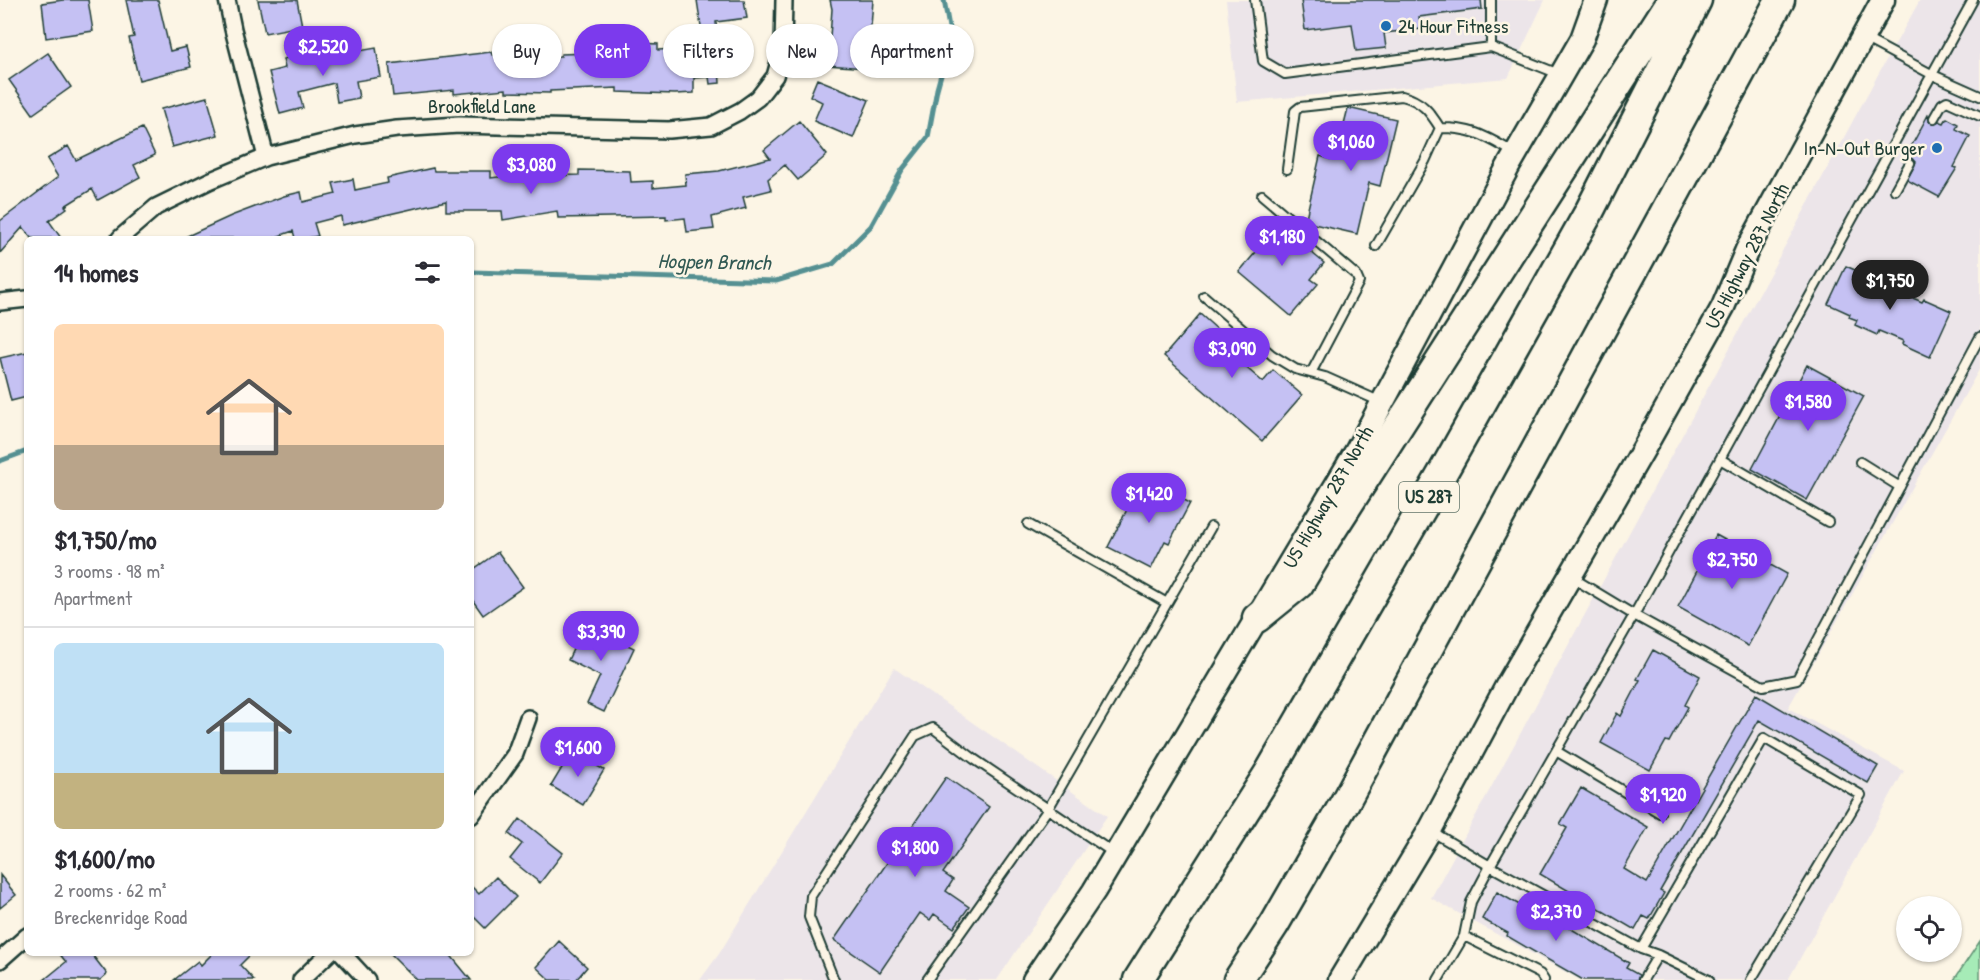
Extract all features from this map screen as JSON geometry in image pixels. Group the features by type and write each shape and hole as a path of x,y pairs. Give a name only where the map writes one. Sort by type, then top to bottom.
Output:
{"highway":[{"path":"1257,618 1299,584 1672,0"},
{"name":"US 287","path":"1138,980 1270,771 1443,472 1589,212 1697,0"},
{"path":"1238,980 1274,925 1345,802 1780,0"}],"main road":[{"name":"US Highway 287 North","path":"1034,980 1116,855 1356,452 1516,154 1582,39 1596,0"},
{"name":"US Highway 287 North","path":"1340,980 1430,830 1509,682 1723,307 1747,250 1883,0"}],"street":[{"path":"227,0 266,157"},
{"name":"Brookfield Lane","path":"122,236 156,207 209,181 266,157 355,135 459,124 669,130 711,126 740,111 758,98 775,76 783,48 784,0"},
{"path":"0,302 24,299"},
{"path":"474,812 515,754 528,718"},
{"path":"0,960 24,939"},
{"path":"301,980 326,956"},
{"path":"345,956 368,980"}],"lane":[{"path":"1255,0 1263,61 1285,74 1491,47 1561,74"},
{"path":"1491,0 1491,47"},
{"path":"1438,980 1464,936 1471,902 1490,866 1634,615 1973,0"},
{"path":"1863,38 1933,75 1980,96"},
{"path":"1287,169 1295,111 1300,106 1402,96 1422,105 1431,113 1440,128"},
{"path":"1934,118 1941,104 1947,101 1980,116"},
{"path":"1440,128 1460,128 1475,132 1516,154"},
{"path":"1376,246 1425,161 1440,128"},
{"path":"1895,190 1910,163"},
{"path":"1262,195 1356,275 1359,282 1311,373"},
{"path":"1204,296 1272,355 1295,369 1325,377 1383,402"},
{"path":"1570,577 1763,686 1797,679 1980,337"},
{"path":"1720,459 1828,522"},
{"path":"1860,462 1900,487"},
{"path":"1028,524 1167,603"},
{"path":"927,980 1048,809 1211,527"},
{"path":"834,980 809,917 811,896 915,736 933,728 974,759 1116,855"},
{"path":"1641,949 1764,738 1861,795 1751,980"},
{"path":"1556,751 1660,813"},
{"path":"1430,830 1490,866 1641,949 1709,980"},
{"path":"1464,936 1540,974 1544,980"},
{"path":"1643,980 1658,955"}],"shaded area":[{"path":"1226,0 1545,0 1508,78 1237,102"},
{"path":"1920,0 1980,0 1980,368 1788,708 1904,771 1788,980 1580,980 1431,898"},
{"path":"894,668 1107,816 997,980 700,980 719,954"}],"green space":[{"path":"1980,941 1980,980 1954,980"}],"building":[{"path":"88,0 93,31 46,38 42,3"},
{"path":"126,0 158,0 170,51 186,47 191,67 139,80 129,38 134,37"},
{"path":"258,0 297,0 302,26 265,33"},
{"path":"697,0 744,0 747,18 716,22 716,24 701,24"},
{"path":"830,0 873,0 871,24 850,24 850,67 838,66 838,24 831,24"},
{"name":"24 Hour Fitness","path":"1301,0 1481,0 1482,9 1419,17 1421,29 1384,33 1386,48 1356,51 1352,24 1305,30"},
{"path":"651,44 658,44 658,50 663,50 663,78 694,78 694,93 617,92 617,88 550,91 550,93 506,92 506,89 454,94 454,90 393,96 389,64 491,52 492,78 562,78 562,54 574,54 574,78 651,78"},
{"path":"376,48 381,77 356,81 359,98 337,102 334,83 299,92 303,108 280,114 269,72 285,68 283,59 299,55 301,60 313,57 314,59"},
{"path":"48,53 71,87 33,114 9,80"},
{"path":"709,78 720,78 720,83 710,84"},
{"path":"817,79 869,100 853,138 814,121 822,102 810,96"},
{"path":"207,97 218,135 172,147 161,109"},
{"path":"1348,108 1396,119 1380,186 1369,183 1357,234 1305,222 1320,156 1335,160"},
{"name":"In-N-Out Burger","path":"1928,115 1929,121 1933,124 1939,121 1944,123 1947,118 1958,124 1956,129 1970,136 1954,167 1957,168 1939,197 1907,180 1916,162 1910,157 1904,160"},
{"path":"799,121 827,155 798,180 785,165 768,179 771,190 743,197 746,208 712,217 714,229 687,232 685,218 666,220 666,216 558,218 557,211 503,220 502,211 446,211 446,201 342,225 341,216 314,223 318,236 294,236 293,231 279,236 187,236 284,196 301,192 303,202 336,194 333,183 353,179 355,190 388,183 387,178 433,168 434,171 491,171 491,178 544,171 545,176 579,175 579,170 630,171 631,182 653,181 653,188 686,185 685,174 719,171 770,158 764,150"},
{"path":"142,128 155,155 134,165 140,177 98,200 92,189 65,206 67,208 49,221 60,236 30,236 23,227 0,253 0,221 58,177 47,159 68,146 76,160"},
{"path":"1270,217 1324,263 1311,279 1318,284 1291,316 1239,272 1261,246 1252,238"},
{"path":"1846,266 1877,280 1879,277 1899,286 1897,291 1922,302 1924,299 1951,311 1930,357 1902,344 1903,341 1879,331 1877,335 1855,325 1857,320 1849,317 1850,314 1828,304"},
{"path":"1200,314 1227,338 1220,345 1263,382 1273,370 1302,395 1262,441 1164,356"},
{"path":"24,353 24,398 11,401 0,358"},
{"path":"1807,365 1864,396 1807,500 1752,469"},
{"path":"1143,478 1190,503 1169,543 1165,541 1151,569 1108,547"},
{"path":"1716,535 1787,574 1748,646 1678,607"},
{"path":"498,552 523,587 483,615 474,602 474,569"},
{"path":"585,624 634,648 604,712 587,704 600,676 568,660"},
{"path":"1653,650 1700,676 1685,705 1688,707 1669,742 1666,741 1650,770 1601,743 1617,713 1621,716"},
{"path":"1756,694 1878,766 1868,783 1759,720 1660,891 1664,893 1649,919 1643,916 1635,930 1540,874 1567,828 1560,824 1581,788 1648,827 1624,869 1647,883"},
{"path":"572,751 604,770 583,805 551,786"},
{"path":"946,777 989,807 943,873 953,880 946,891 969,907 954,928 934,914 930,920 920,913 880,972 834,940"},
{"path":"520,819 563,853 540,883 510,859 522,844 509,834"},
{"path":"0,875 16,895 0,908"},
{"path":"496,877 516,897 485,928 474,917 474,889 479,894"},
{"path":"1497,892 1523,907 1526,902 1629,963 1626,968 1639,975 1637,980 1583,980 1507,936 1508,933 1482,919"},
{"path":"559,941 587,967 576,980 550,980 536,967"},
{"path":"61,956 93,956 107,974 100,980 44,980 66,962"},
{"path":"210,956 249,956 240,965 254,980 174,980 198,961 201,965"},
{"path":"393,956 451,956 471,980 417,980"}],"waterway":[{"name":"Hogpen Branch","path":"474,272 776,281 833,264 871,226 902,170 928,137 937,89 951,38 944,0"},
{"name":"Hogpen Branch","path":"0,461 24,452"}],"place":[{"name":"24 Hour Fitness","path":"1386,26"},
{"name":"In-N-Out Burger","path":"1937,148"}]}
